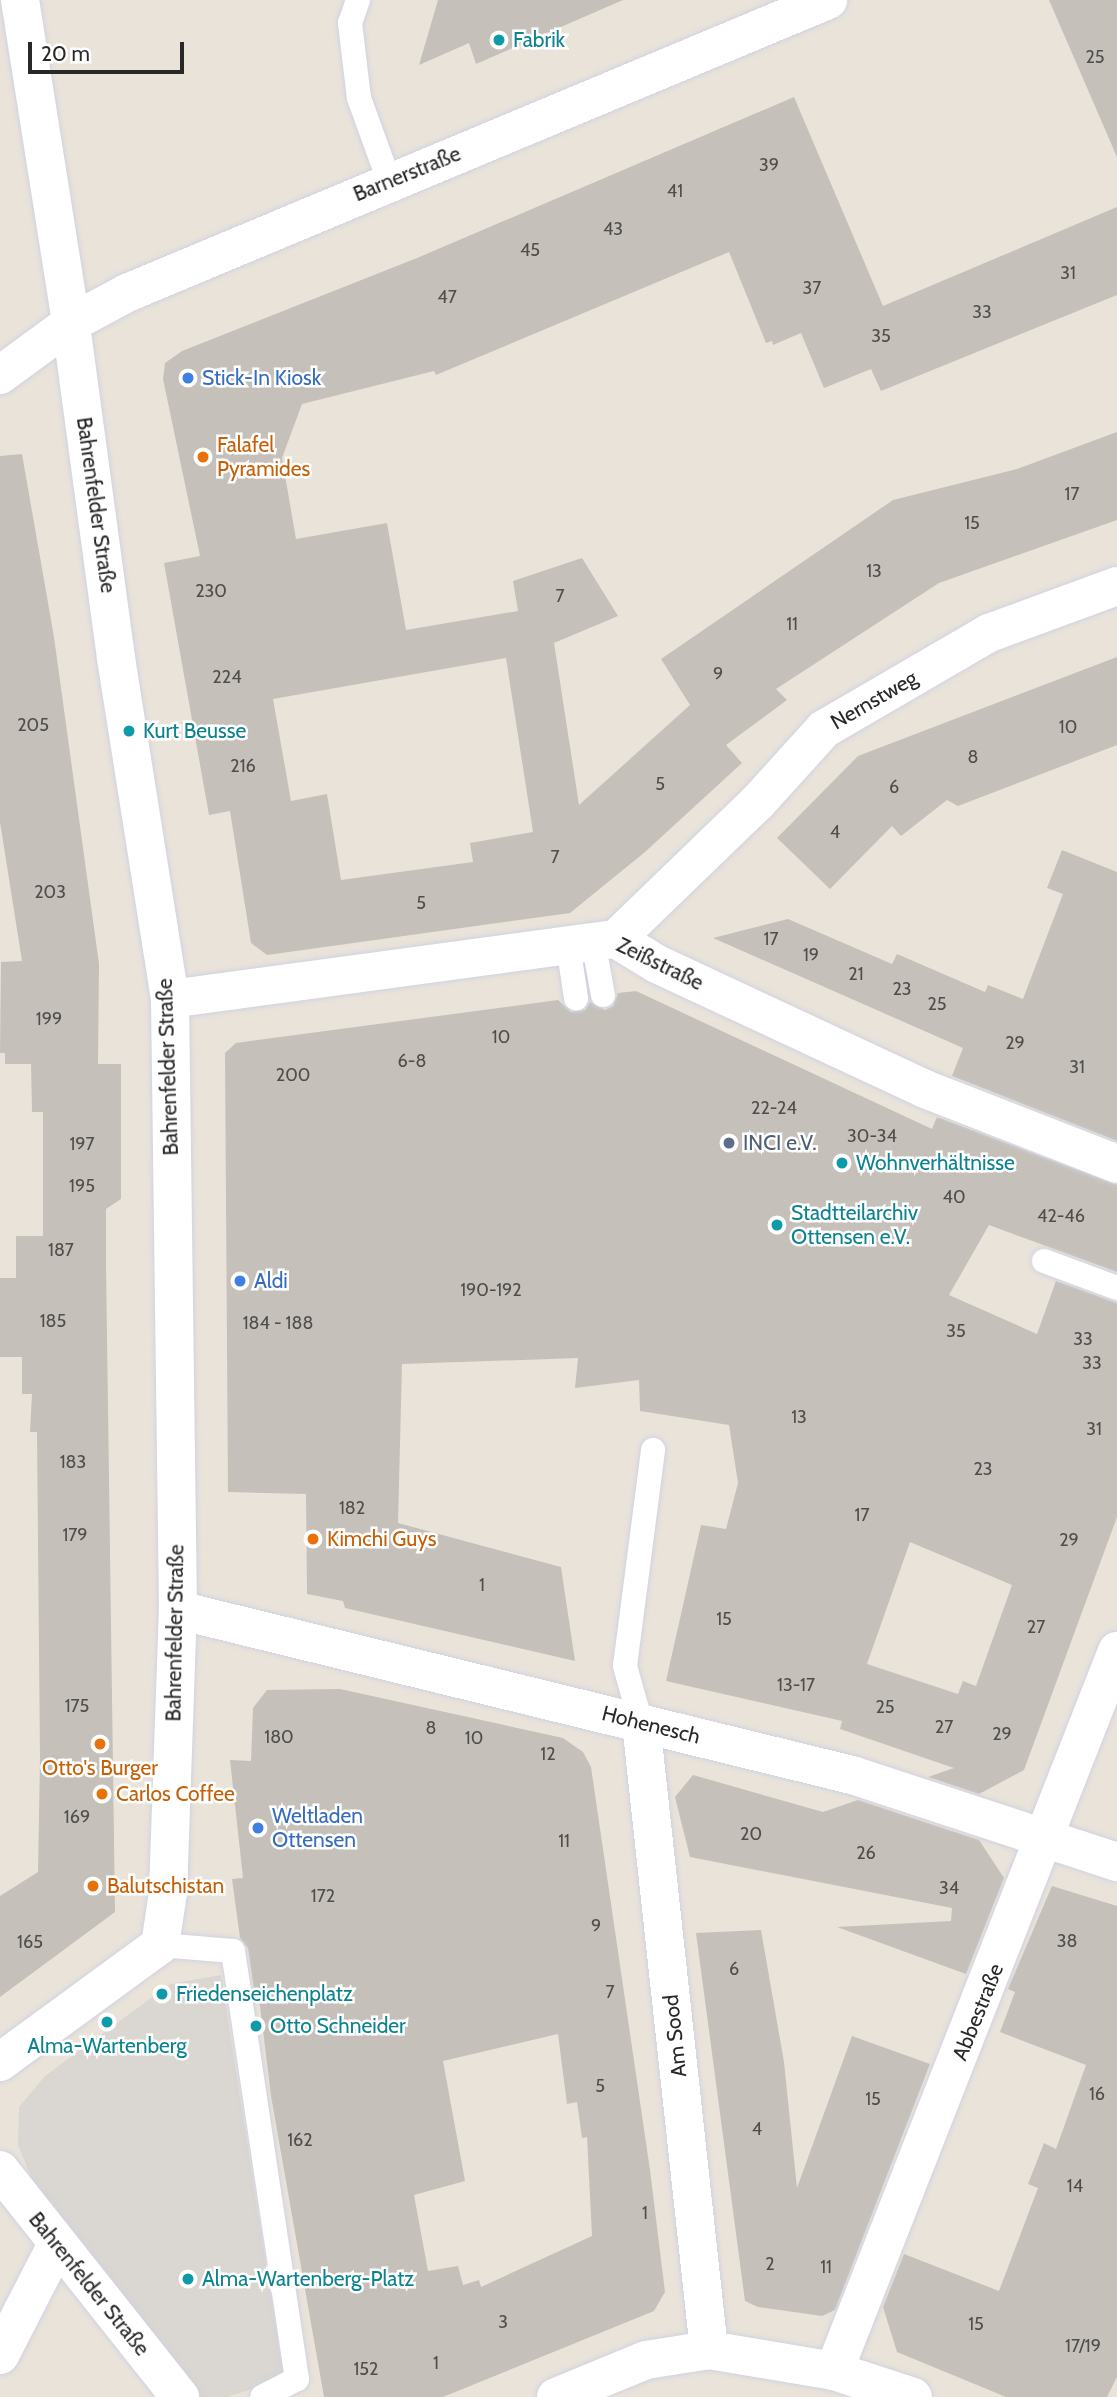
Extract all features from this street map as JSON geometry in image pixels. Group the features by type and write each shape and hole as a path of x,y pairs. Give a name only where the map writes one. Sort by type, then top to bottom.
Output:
{"street":[{"name":"Bahrenfelder Straße","path":"20,0 71,323 116,658 170,999 178,1610 168,1893 160,1945"},
{"name":"Barnerstraße","path":"0,375 71,323 230,247 828,0"},
{"name":"Nernstweg","path":"592,942 758,802 824,729 989,634 1117,586"},
{"path":"170,999 592,942"},
{"name":"Zeißstraße","path":"592,942 656,964 925,1089 1117,1164"},
{"name":"Hohenesch","path":"178,1610 852,1775 1046,1841 1117,1862"},
{"name":"Abbestraße","path":"834,2371 1046,1841 1117,1651"},
{"name":"Am Sood","path":"641,1723 709,2350"},
{"path":"0,2063 160,1945"},
{"name":"Bahrenfelder Straße","path":"0,2170 56,2246 180,2397"},
{"path":"0,2355 56,2246"},
{"path":"556,2397 646,2360 709,2350 834,2371 913,2397"}],"lane":[{"path":"358,0 350,23 359,98 389,181"},
{"path":"592,942 604,995"},
{"path":"576,998 592,942"},
{"path":"1044,1261 1117,1288"},
{"path":"641,1723 625,1666 653,1450"},
{"path":"160,1945 233,1951 297,2379 262,2397"}],"shaded area":[{"name":"Alma-Wartenberg-Platz","path":"221,1975 284,2379 227,2397 199,2397 32,2179 18,2145 19,2107 45,2076 170,1984"}],"building":[{"name":"Fabrik","path":"438,0 623,0 476,64 469,43 419,65"},
{"path":"1049,0 1117,0 1117,157"},
{"path":"794,97 883,306 1117,207 1117,295 881,391 871,369 824,388 801,333 773,345 772,341 766,343 729,252 436,375 434,371 302,404 282,458 296,539 387,523 406,630 518,611 513,581 582,558 618,616 554,643 579,805 690,705 661,659 893,500 1017,469 1117,432 1117,520 939,583 776,689 787,700 726,745 742,763 645,852 570,913 267,955 251,943 230,811 209,815 164,563 200,556 163,379 165,363 182,351 417,258","holes":["506,658 533,832 470,843 473,862 341,880 327,794 291,801 273,699"]},
{"path":"22,454 54,637 99,964 98,1064 121,1064 121,1199 106,1209 115,1912 0,1997 0,1896 38,1872 40,1760 37,1432 30,1432 32,1394 22,1394 22,1357 0,1357 0,1278 16,1278 16,1236 43,1236 43,1112 32,1112 31,1064 5,1064 5,1053 0,1053 1,962 22,961 0,822 0,456"},
{"path":"1117,657 1117,745 958,806 947,800 901,836 892,826 830,889 777,838 858,756"},
{"path":"1062,850 1117,872 1117,1141 952,1076 963,1048 713,938 788,919 892,964 897,954 985,992 988,985 1023,999 1063,894 1047,888"},
{"path":"636,991 932,1129 937,1117 1117,1185 1117,1272 989,1225 949,1295 1037,1334 1056,1281 1117,1303 1117,1517 1024,1770 979,1794 928,1777 954,1768 840,1729 842,1721 666,1681 701,1525 726,1529 738,1483 729,1425 640,1411 639,1380 575,1388 578,1358 402,1364 398,1523 561,1567 575,1661 345,1608 343,1601 307,1594 306,1494 228,1492 225,1053 236,1043 558,1000 571,1012 585,1010 590,1002 605,1010 613,1006 618,993","holes":["910,1542 1012,1585 976,1686 963,1681 958,1694 867,1664"]},
{"path":"340,1689 563,1738 583,1752 591,1767 650,2170 665,2292 654,2311 443,2397 324,2397 271,2096 258,1990 254,1990 248,1948 240,1938 232,1879 243,1878 230,1760 251,1761 253,1708 267,1690","holes":["558,2034 567,2104 577,2102 582,2138 587,2137 592,2236 481,2287 479,2280 463,2285 458,2266 428,2271 414,2195 465,2181 443,2061"]},
{"path":"693,1775 823,1812 858,1800 979,1840 1004,1878 966,1974 837,1927 951,1921 952,1908 690,1857 675,1797"},
{"path":"1052,1886 1117,1906 1117,2377 1107,2397 1006,2397 897,2352 883,2307 904,2254 999,2291 1038,2188 1028,2184 1044,2143 1056,2149 1086,2065 1000,2032 1015,1992 1008,1989"},
{"path":"761,1930 784,2062 797,2188 852,2036 930,2064 835,2310 822,2316 758,2307 745,2301 696,1933"}],"place":[{"name":"Fabrik","path":"499,40"},
{"name":"Stick-In Kiosk","path":"188,378"},
{"name":"Falafel Pyramides","path":"203,457"},
{"name":"Kurt Beusse","path":"129,731"},
{"name":"INCI e.V.","path":"729,1143"},
{"name":"Wohnverhältnisse","path":"842,1163"},
{"name":"Stadtteilarchiv Ottensen e.V.","path":"777,1225"},
{"name":"Aldi","path":"240,1281"},
{"name":"Kimchi Guys","path":"313,1539"},
{"name":"Otto's Burger","path":"100,1744"},
{"name":"Carlos Coffee","path":"102,1794"},
{"name":"Weltladen Ottensen","path":"258,1828"},
{"name":"Balutschistan","path":"93,1886"},
{"name":"Friedenseichenplatz","path":"162,1994"},
{"name":"Alma-Wartenberg","path":"107,2022"},
{"name":"Otto Schneider","path":"256,2026"},
{"name":"Alma-Wartenberg-Platz","path":"188,2279"}]}
